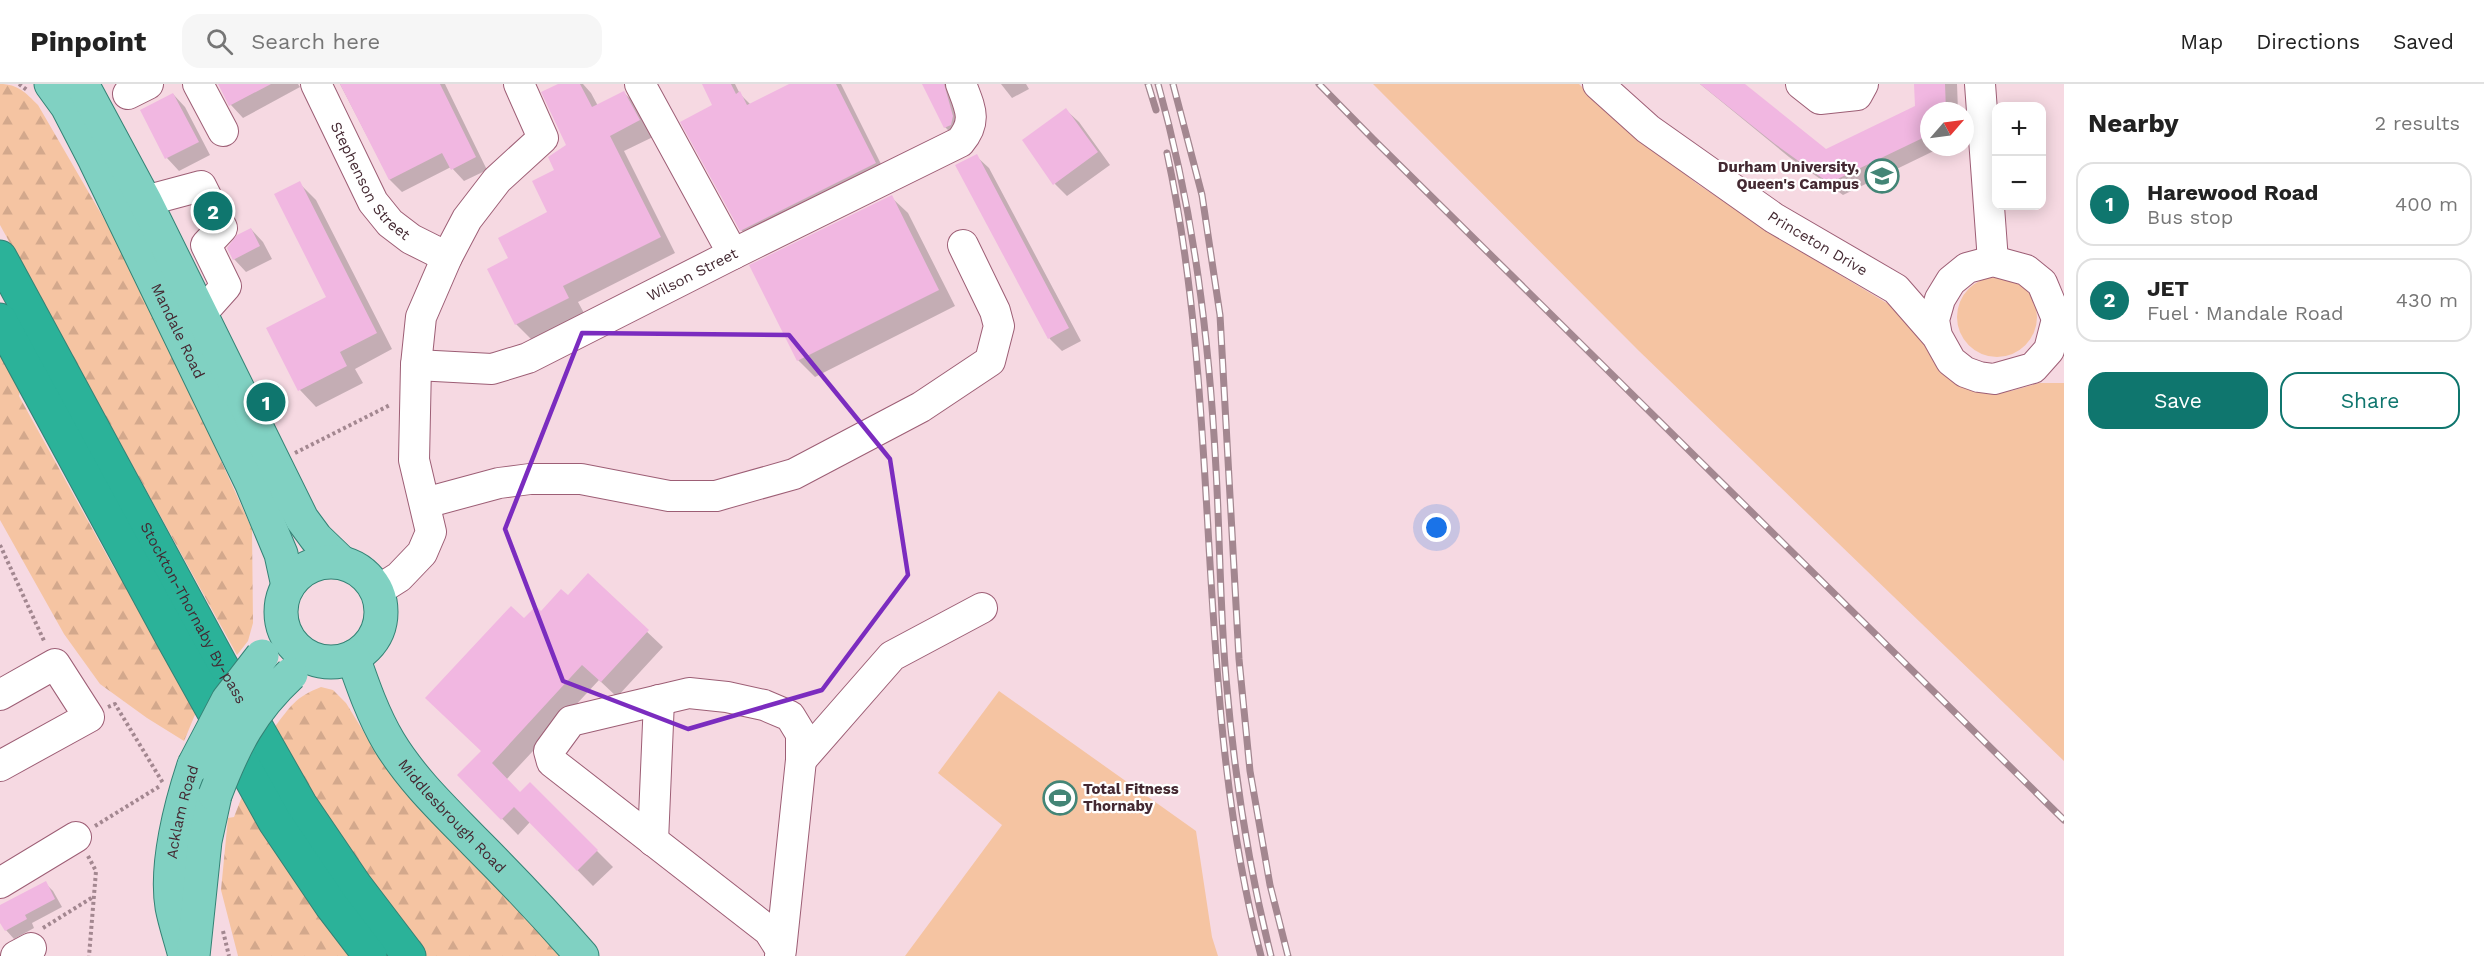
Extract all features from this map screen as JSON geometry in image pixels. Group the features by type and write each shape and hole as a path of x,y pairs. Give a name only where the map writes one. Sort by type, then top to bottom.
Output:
{"highway":[{"name":"Stockton-Thornaby By-pass","path":"0,257 220,663 300,804 355,885 409,956"},
{"name":"Stockton-Thornaby By-pass","path":"0,320 275,822 370,956"}],"main road":[{"name":"Mandale Road","path":"51,84 67,106 95,160 251,482 281,554 288,586"},
{"name":"Mandale Road","path":"82,84 145,201 302,519 316,538 341,562"},
{"path":"326,561 341,562 356,568 369,578 377,591 381,606 381,622 375,636 366,649 338,659 308,657 296,648 286,635 282,620 283,597 288,586 298,574 326,561"},
{"name":"Acklam Road","path":"185,956 172,905 175,845 183,798 194,765 228,700 262,656 282,620"},
{"name":"Acklam Road","path":"193,956 205,841 215,795 230,755 247,724 271,693 291,674 338,659"},
{"name":"Middlesbrough Road","path":"338,659 367,696 388,741 412,775 447,816 548,917 582,956"}],"street":[{"path":"198,84 223,131"},
{"name":"Stephenson Street","path":"316,84 373,202 390,223 411,239 447,257"},
{"path":"377,591 399,577 422,554 431,532 414,460 416,379 421,317 447,257 467,219 497,180 543,138 519,84"},
{"path":"640,84 733,254"},
{"name":"Wilson Street","path":"416,379 492,369 528,358 960,142 970,126 971,118 961,84"},
{"name":"Princeton Drive","path":"1598,84 1648,129 1774,218 1896,290 1937,336"},
{"path":"1801,84 1820,99 1857,95 1863,84"},
{"path":"1980,84 1993,261"},
{"path":"145,201 201,186 222,228 206,245 226,286 201,314"},
{"path":"425,503 499,483 530,479 581,478 669,496 716,496 794,474 921,407 990,361 999,326 995,311 963,245"},
{"path":"2033,368 2049,350 2060,325 2053,276 1993,261 1968,268 1952,281 1940,298 1934,320 1937,336 1951,361 1965,372 1979,378 1994,379 2033,368 2064,367"},
{"path":"1896,290 1952,281"},
{"path":"801,759 892,656 982,608"},
{"path":"0,695 55,664 89,717 0,766"},
{"path":"689,693 727,697 764,705 790,716 801,734 801,759 781,953 769,931 552,762 549,751 571,721 689,693"},
{"path":"653,841 659,700"},
{"path":"0,883 76,837"},
{"path":"0,949 17,953"}],"path":[{"path":"267,448 280,440 289,456 416,379"},
{"path":"0,545 55,664"},
{"path":"89,956 96,871 76,837 163,783"},
{"path":"17,953 26,939 93,897"}],"highlighted area":[{"path":"582,333 789,335 890,459 908,575 822,690 688,729 563,681 505,529"}],"green space":[{"path":"0,84 17,87 38,105 107,224 169,346 252,529 253,623 248,641 237,655 0,225"},
{"path":"1373,84 1579,84 1607,111 1696,183 1785,242 1890,305 1985,392 2011,391 2039,383 2064,383 2064,761 1639,351"},
{"path":"1997,277 2012,280 2025,289 2034,302 2037,317 2034,332 2025,345 2012,354 1997,357 1982,354 1969,345 1960,332 1957,317 1960,302 1969,289 1982,280"},
{"path":"0,343 22,382 19,396 115,570 127,581 197,710 184,741 100,684 64,634 0,520"},
{"path":"321,687 333,690 346,703 389,773 397,767 569,956 426,956 346,844 274,728 299,699"},
{"name":"Total Fitness Thornaby","path":"999,691 1196,831 1212,937 1218,956 905,956 1002,825 938,773"},
{"path":"243,794 357,956 238,956 221,890 228,818 234,817"}],"building":[{"path":"218,84 271,84 229,106"},
{"path":"340,84 440,84 476,157 451,170 442,153 389,180"},
{"path":"558,84 580,84 592,107 624,91 640,120 610,136 661,237 563,286 569,298 515,325 487,269 508,258 498,238 547,212 532,181 554,170 548,157 566,145 541,92"},
{"path":"702,84 731,84 736,94 740,91 747,105 789,84 836,84 876,163 740,231 680,122 712,105"},
{"path":"922,84 944,84 953,116 951,125 944,128"},
{"path":"1700,84 1745,84 1826,149 1915,106 1914,84 1945,84 1946,102 1920,102 1920,139 1829,183 1775,144"},
{"path":"173,93 199,142 165,159 140,110"},
{"path":"1066,108 1098,152 1053,185 1022,140"},
{"path":"977,154 1069,328 1048,339 955,165"},
{"path":"300,181 377,333 340,352 347,366 298,391 266,328 326,297 274,194"},
{"path":"892,195 939,290 797,361 749,265"},
{"path":"251,228 260,246 233,260 227,248 237,235"},
{"path":"588,573 649,630 601,682 582,665 492,763 520,792 530,782 598,850 577,871 514,807 501,820 457,775 481,751 425,698 511,606 524,618 536,606 541,611 561,589 568,595"},
{"path":"46,881 55,899 25,915 27,919 5,931 0,923 0,905"}],"railway":[{"path":"1148,84 1156,110"},
{"path":"1158,84 1171,132 1198,275 1213,420 1222,626 1229,713 1249,853 1271,956"},
{"path":"1173,84 1202,195 1220,315 1239,659 1250,771 1270,885 1288,956"},
{"path":"1319,84 2064,820"},
{"path":"1167,153 1185,253 1196,353 1225,757 1239,857 1261,956"}],"place":[{"name":"Durham University, Queen's Campus","path":"1882,176"},
{"name":"JET","path":"213,211"},
{"name":"Harewood Road","path":"266,402"},
{"name":"Total Fitness Thornaby","path":"1060,798"}]}
